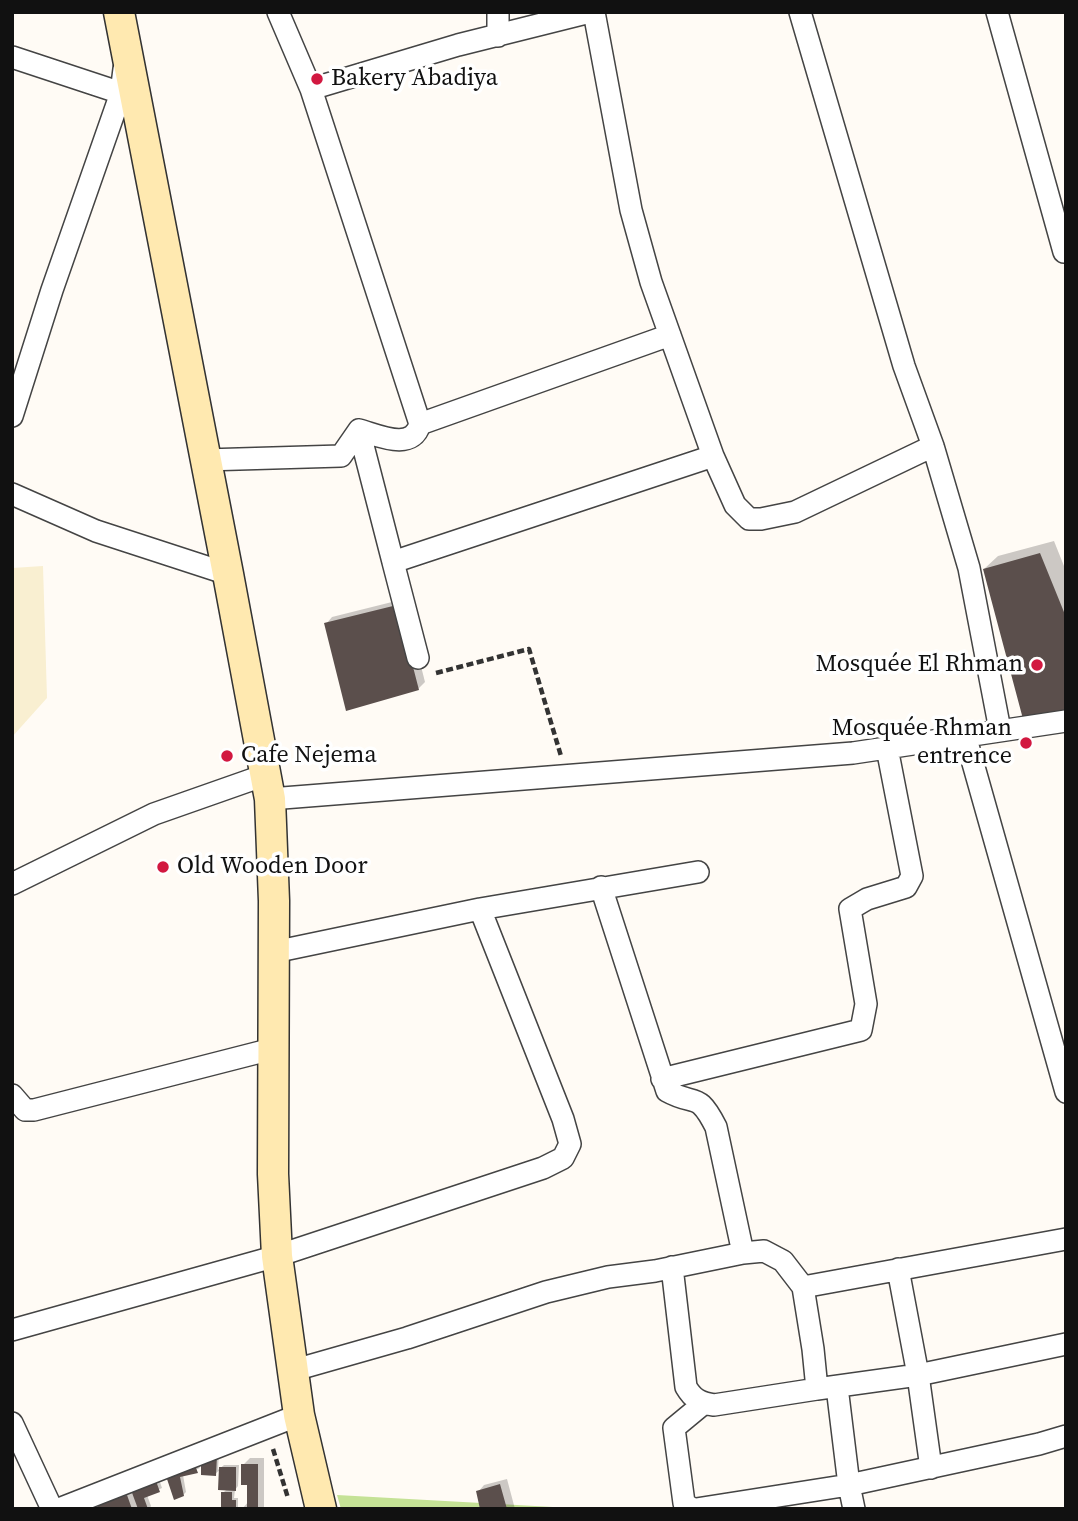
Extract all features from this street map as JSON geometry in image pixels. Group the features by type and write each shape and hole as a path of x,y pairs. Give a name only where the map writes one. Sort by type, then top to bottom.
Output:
{"street":[{"path":"119,12 267,787 274,952 273,1174 277,1256 291,1371 321,1509"},
{"path":"278,12 311,89 420,424 418,431 401,441 359,430"},
{"path":"498,12 498,36"},
{"path":"311,89 458,45 592,12 631,210 651,282 713,456 735,505 749,519 794,512 933,446"},
{"path":"800,12 904,366 933,446 972,580 1000,730"},
{"path":"997,12 1064,253"},
{"path":"12,416 52,290 121,93 127,45"},
{"path":"12,57 121,93"},
{"path":"420,424 670,335"},
{"path":"205,460 341,456 359,430"},
{"path":"359,430 418,658"},
{"path":"393,562 713,456"},
{"path":"12,494 96,531 228,574"},
{"path":"12,884 154,814 267,787 568,776 853,753 1066,722"},
{"path":"965,735 1063,1070 1066,1092"},
{"path":"662,1079 861,1030 866,1004 850,909 867,899 906,887 912,876 887,748"},
{"path":"274,952 480,909 698,872"},
{"path":"601,887 667,1091 697,1100 707,1109 716,1127 743,1253"},
{"path":"12,1329 277,1256 543,1168 563,1158 570,1144 563,1119 480,909"},
{"path":"12,1095 25,1110 34,1110 272,1049"},
{"path":"803,1287 1066,1239"},
{"path":"291,1371 407,1338 546,1292 608,1277 764,1251 783,1261 803,1287 813,1349 827,1388 853,1509"},
{"path":"672,1267 686,1387 692,1396 703,1404 714,1405 918,1375 1066,1344"},
{"path":"898,1269 918,1375 931,1468"},
{"path":"703,1404 674,1428 684,1503 700,1508 849,1485 1066,1436"},
{"path":"59,1509 299,1415"},
{"path":"12,1423 52,1509"}],"path":[{"path":"418,658 422,676 529,649 568,776"},
{"path":"266,1426 291,1509"}],"shaded area":[{"path":"43,566 47,698 12,737 12,568"}],"green space":[{"path":"337,1495 589,1509 341,1509"}],"building":[{"name":"Mosquée El Rhman","path":"1040,553 1066,617 1066,713 1023,719 983,569"},
{"path":"397,605 419,690 346,711 324,623"},
{"path":"201,1454 217,1455 216,1476 201,1475"},
{"path":"193,1460 198,1473 180,1477 184,1496 174,1500 164,1470"},
{"path":"241,1464 258,1464 258,1509 247,1509 247,1485 241,1485"},
{"path":"219,1467 236,1467 236,1491 218,1490"},
{"path":"156,1481 160,1492 144,1498 148,1509 138,1509 131,1490"},
{"path":"500,1484 507,1509 480,1509 476,1491"},
{"path":"221,1492 232,1492 236,1509 221,1509"},
{"path":"127,1495 132,1509 99,1509 97,1505"}],"place":[{"name":"Bakery Abadiya","path":"317,79"},
{"name":"Mosquée El Rhman","path":"1037,665"},
{"name":"Mosquée Rhman entrence","path":"1026,743"},
{"name":"Cafe Nejema","path":"227,756"},
{"name":"Old Wooden Door","path":"163,867"}]}
